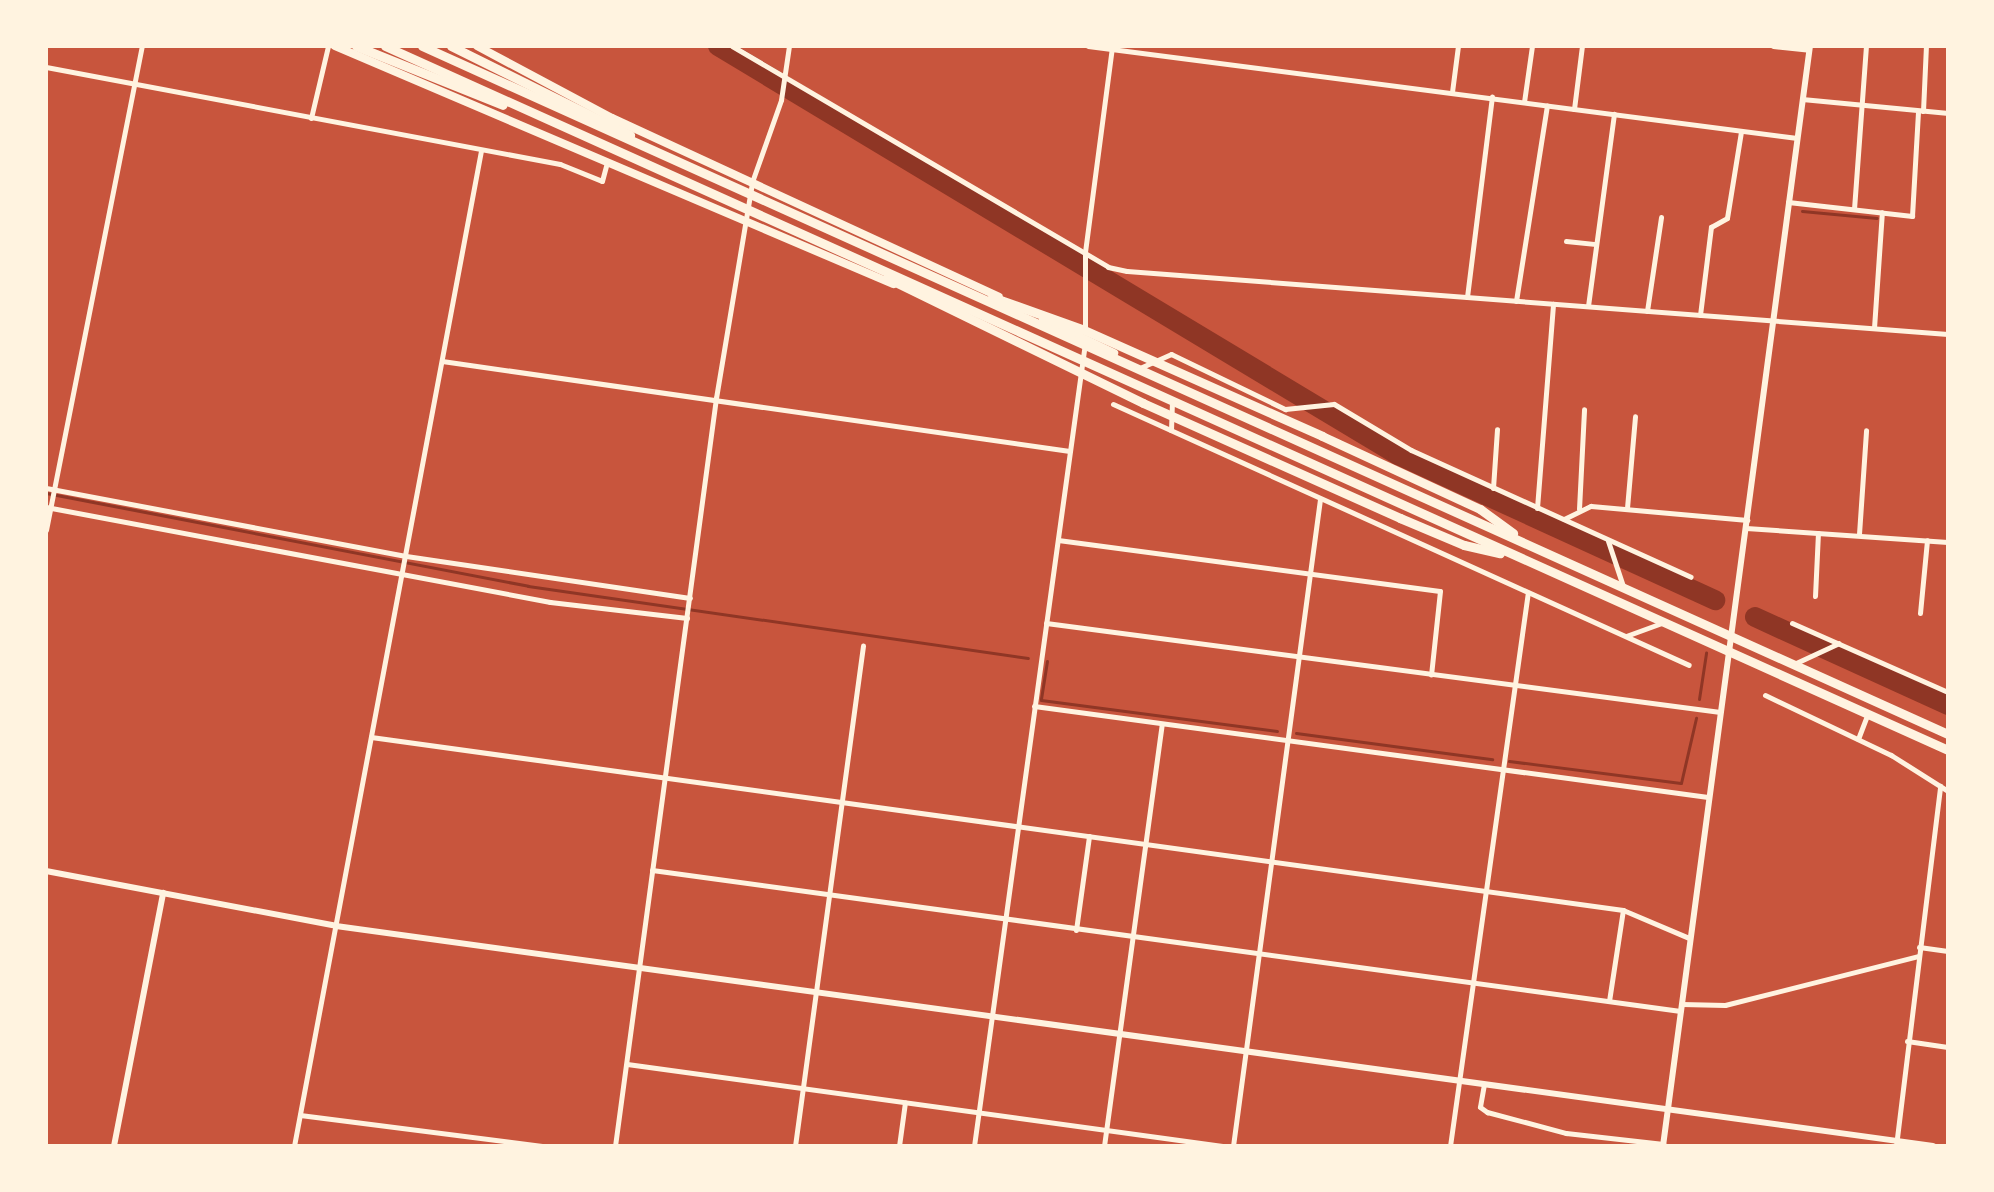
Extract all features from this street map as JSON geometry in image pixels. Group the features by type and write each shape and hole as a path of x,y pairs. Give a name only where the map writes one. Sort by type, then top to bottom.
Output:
{"highway":[{"path":"335,46 608,161 745,225 1082,364 1948,751"},
{"path":"356,46 466,94 544,119"},
{"path":"385,46 1948,751"},
{"path":"422,46 1946,730"},
{"path":"451,46 610,122 655,151"},
{"path":"477,46 612,118 1142,367 1946,730"},
{"path":"850,256 906,290 1143,403 1464,545 1507,555"},
{"path":"938,278 1082,329 1322,436 1480,509 1519,538"}],"street":[{"path":"46,530 50,489 142,46"},
{"path":"311,118 328,46"},
{"path":"732,46 1085,252 1127,271 1948,334"},
{"path":"615,1146 716,398 752,182 781,100 789,46"},
{"path":"1088,46 1797,138"},
{"path":"1452,92 1458,46"},
{"path":"1524,102 1532,46"},
{"path":"1574,109 1582,46"},
{"path":"1484,1084 1480,1107 1487,1112 1566,1133 1663,1145 1810,48 1773,46"},
{"path":"1854,209 1866,46"},
{"path":"1787,202 1912,216 1926,46"},
{"path":"974,1146 1086,340 1085,252 1112,48"},
{"path":"46,67 560,164 602,181 608,161"},
{"path":"1467,297 1492,97"},
{"path":"1802,99 1948,113"},
{"path":"1516,301 1547,105"},
{"path":"1588,306 1614,114"},
{"path":"1700,315 1711,227 1727,218 1741,132"},
{"path":"294,1146 481,151"},
{"path":"1874,328 1882,212"},
{"path":"1647,311 1661,217"},
{"path":"1566,241 1596,244"},
{"path":"1537,508 1553,304"},
{"path":"1142,367 1171,354 1285,409 1334,404 1411,450 1691,577"},
{"path":"442,361 1070,451"},
{"path":"1113,404 1689,665"},
{"path":"1171,430 1172,404"},
{"path":"1579,510 1584,409"},
{"path":"1627,508 1635,416"},
{"path":"1493,488 1497,429"},
{"path":"1859,534 1866,430"},
{"path":"50,489 406,556 690,598"},
{"path":"1233,1146 1320,499"},
{"path":"48,507 550,602 687,618"},
{"path":"1563,520 1579,510 1627,508 1818,533 1948,542"},
{"path":"1815,596 1818,533"},
{"path":"1058,540 1440,591 1431,675"},
{"path":"1607,540 1623,586"},
{"path":"1920,613 1927,540"},
{"path":"1450,1146 1528,592"},
{"path":"1046,623 1720,712"},
{"path":"1626,636 1662,623"},
{"path":"1792,623 1948,692"},
{"path":"1651,629 1652,648"},
{"path":"1796,663 1836,644"},
{"path":"795,1146 863,646"},
{"path":"1765,695 1859,740 1948,791"},
{"path":"1034,706 1708,797"},
{"path":"1859,740 1867,716"},
{"path":"1104,1146 1162,724"},
{"path":"371,737 1623,910 1689,938"},
{"path":"1893,1144 1940,786"},
{"path":"1076,930 1089,836"},
{"path":"652,870 1258,956 1680,1008 1725,1005 1918,956"},
{"path":"46,871 336,926 816,995 1246,1048 1893,1144 1933,1146"},
{"path":"114,1146 163,893"},
{"path":"1609,1001 1623,910"},
{"path":"1919,947 1948,951"},
{"path":"1907,1041 1948,1047"},
{"path":"627,1064 1222,1146"},
{"path":"899,1146 905,1102"},
{"path":"300,1115 542,1146"}],"waterway":[{"path":"718,46 1398,455 1715,600"},
{"path":"1802,211 1877,218"},
{"path":"46,493 528,586 1028,658"},
{"path":"1755,617 1948,705"},
{"path":"1699,699 1706,653"},
{"path":"1047,661 1041,700 1277,731"},
{"path":"1509,761 1681,783 1696,718"},
{"path":"1296,733 1492,759"}]}
